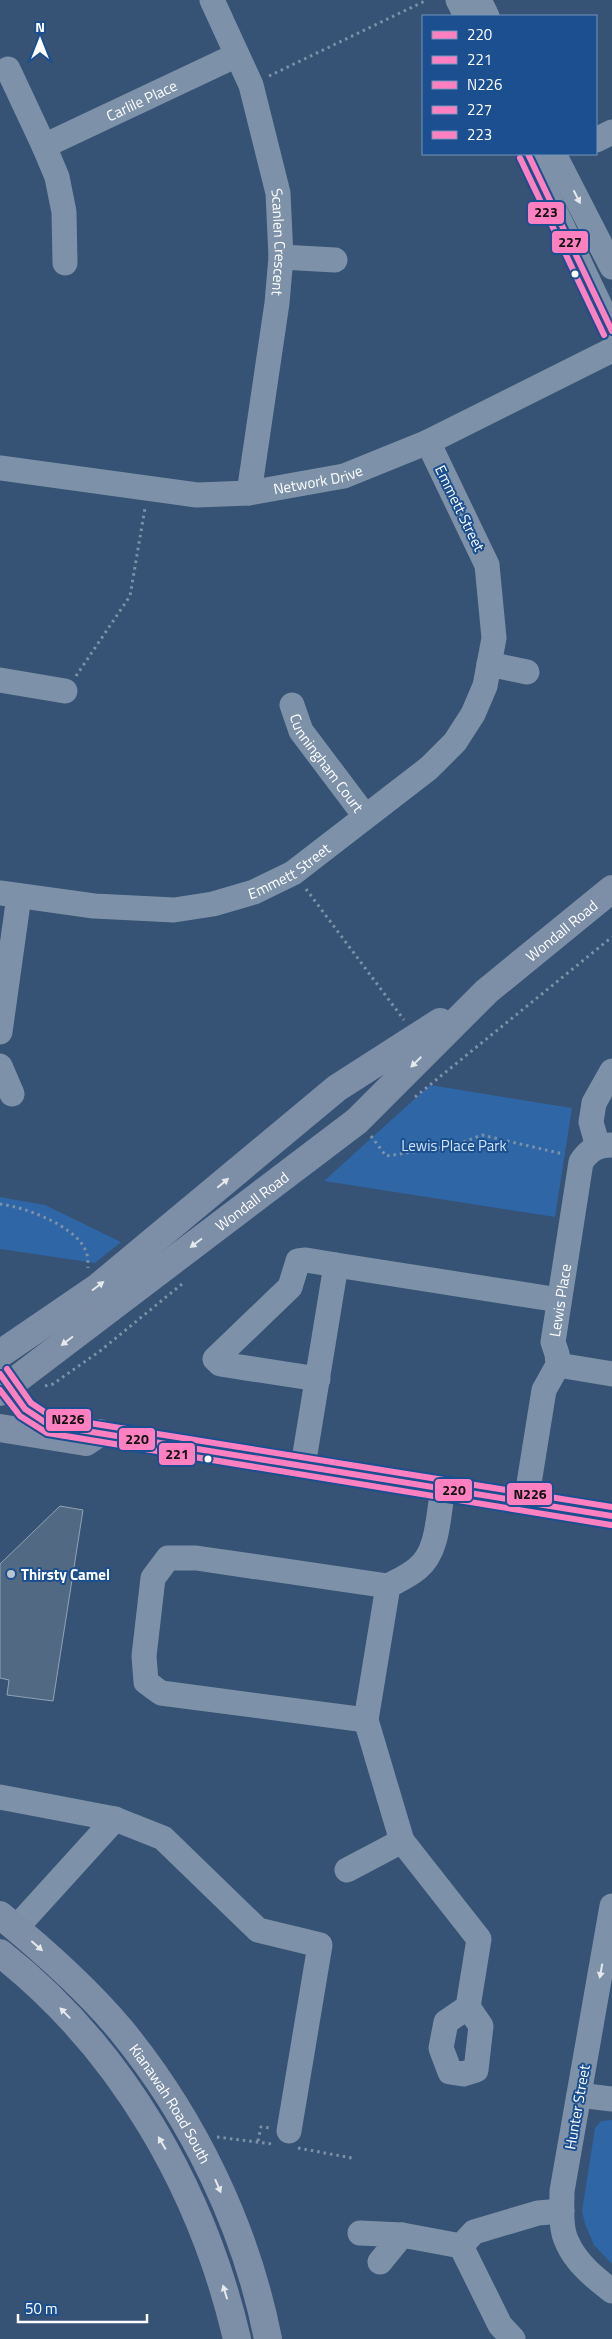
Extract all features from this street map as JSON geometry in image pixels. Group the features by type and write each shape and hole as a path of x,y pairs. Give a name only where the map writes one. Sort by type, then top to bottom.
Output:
{"main road":[{"name":"Wondall Road","path":"0,1354 98,1287 337,1088 487,990 612,889"},
{"name":"Wondall Road","path":"3,1384 366,1124 487,990"},
{"path":"337,1088 357,1099 366,1124"},
{"path":"0,1428 86,1442 99,1433"},
{"name":"Kianawah Road South","path":"8,1922 59,1965 120,2030 171,2100 208,2166 232,2220 250,2270 268,2339"},
{"name":"Kianawah Road South","path":"0,1953 30,1978 68,2016 120,2079 149,2121 193,2203 227,2296 237,2339"}],"street":[{"name":"Scanlen Crescent","path":"212,0 251,85 278,194 281,257 277,303 249,493"},
{"path":"458,0 466,15"},
{"path":"479,0 486,15"},
{"name":"Carlile Place","path":"44,146 237,55"},
{"path":"8,69 57,177 64,212 65,263"},
{"path":"597,140 612,132"},
{"path":"549,158 612,267"},
{"path":"549,158 612,331"},
{"path":"281,257 335,260"},
{"name":"Network Drive","path":"0,468 197,495 249,493 344,476 428,442 612,350"},
{"name":"Emmett Street","path":"9,894 94,906 174,910 214,904 246,894 294,873 429,768 455,742 473,714 485,686 494,638 487,565 428,442"},
{"path":"489,664 527,672"},
{"path":"0,680 65,691"},
{"name":"Cunningham Court","path":"292,705 301,731 365,816"},
{"path":"0,1032 9,894"},
{"path":"0,1066 12,1094"},
{"path":"597,1151 591,1122 594,1102 612,1071"},
{"name":"Lewis Place","path":"558,1365 553,1342 559,1300 597,1151"},
{"path":"318,1379 220,1364 215,1359 290,1287 298,1261 306,1260 559,1300"},
{"path":"303,1466 336,1265"},
{"path":"526,1502 544,1390 558,1365 612,1374"},
{"path":"3,1384 31,1417 49,1425 612,1516"},
{"path":"366,1720 161,1693 146,1682 144,1656 152,1578 168,1558 196,1558 388,1586 418,1568 428,1557 433,1545 443,1489"},
{"path":"388,1586 366,1720 402,1841 478,1939 468,2007"},
{"path":"0,1797 115,1819 164,1838 258,1930 320,1945 289,2130"},
{"path":"8,1922 115,1819"},
{"path":"347,1870 402,1841"},
{"name":"Hunter Street","path":"612,1906 562,2191 562,2211 566,2242 588,2272 612,2291"},
{"path":"580,2094 612,2099"},
{"path":"461,2246 474,2232 538,2213 562,2211"},
{"path":"360,2233 402,2235 461,2246"},
{"path":"380,2262 402,2235"},
{"path":"461,2246 500,2324 512,2339"}],"path":[{"path":"251,85 427,0"},
{"path":"65,691 130,596 145,508"},
{"path":"294,873 406,1022"},
{"path":"366,1124 386,1156 453,1146 482,1135 569,1156 597,1151"},
{"path":"0,1204 15,1206 69,1230 86,1250 88,1273"},
{"path":"258,2141 261,2127"}],"green space":[{"name":"Lewis Place Park","path":"430,1085 572,1108 555,1217 324,1181"},
{"path":"0,1197 45,1205 121,1242 95,1263 0,1249"},
{"path":"612,2120 612,2264 594,2245 582,2211 595,2128 601,2121"}],"building":[{"path":"60,1506 83,1510 53,1701 7,1695 9,1680 0,1678 0,1564"}],"transit line":[{"name":"227","path":"528,155 612,331"},
{"name":"223","path":"520,158 604,335"},
{"name":"N226","path":"7,1369 31,1403 52,1417 612,1507"},
{"name":"220","path":"0,1374 25,1409 49,1425 612,1516"},
{"name":"221","path":"0,1390 20,1416 47,1433 611,1525"}],"place":[{"name":"Thirsty Camel","path":"11,1574"}]}
